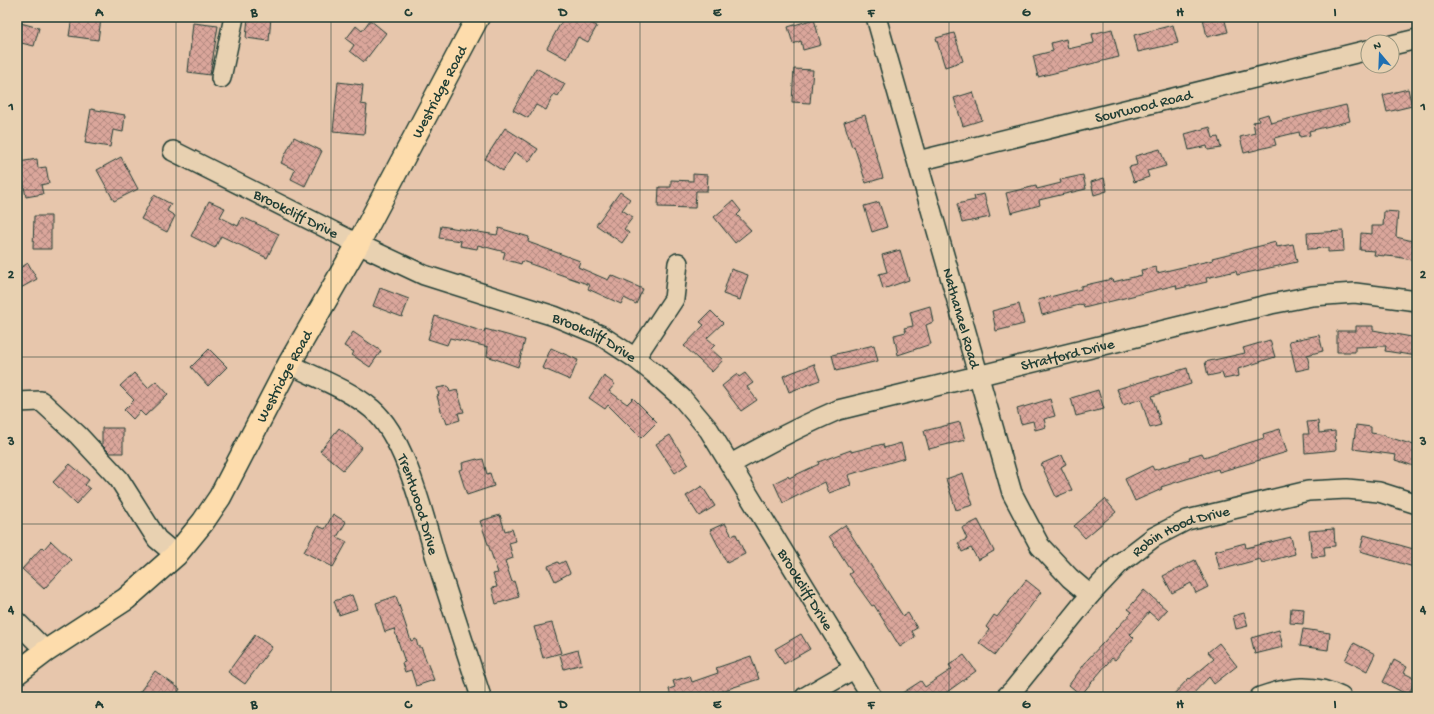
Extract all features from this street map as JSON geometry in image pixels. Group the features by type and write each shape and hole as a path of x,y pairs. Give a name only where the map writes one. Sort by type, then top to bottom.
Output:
{"main road":[{"name":"Westridge Road","path":"17,673 46,651 126,599 176,555 203,522 220,497 289,364 358,244 478,17"}],"street":[{"path":"221,78 234,17"},
{"name":"Nathanael Road","path":"876,17 1012,493 1024,519 1040,546 1070,578 1090,595"},
{"path":"1400,43 1417,39"},
{"name":"Sourwood Road","path":"918,161 1360,52"},
{"name":"Brookcliff Drive","path":"173,151 358,244 424,275 554,316 600,335 635,358 682,398 709,430 872,697"},
{"path":"635,358 674,299 678,263"},
{"name":"Stratford Drive","path":"730,464 770,441 838,410 1271,304 1312,296 1355,293 1417,301"},
{"name":"Trentwood Drive","path":"289,364 348,393 366,405 384,421 395,438 415,491 481,697"},
{"path":"17,402 41,402 78,435 119,479 157,539 176,555"},
{"name":"Robin Hood Drive","path":"1006,697 1090,595 1136,550 1154,537 1187,520 1308,491 1347,489 1379,492 1417,504"},
{"path":"17,622 46,651"},
{"path":"805,697 855,668"},
{"path":"1260,697 1290,689 1315,687 1341,697"}],"building":[{"path":"72,17 101,19 98,40 69,36"},
{"path":"248,17 271,17 269,41 246,38"},
{"path":"564,17 579,17 597,26 588,42 578,37 567,59 547,48"},
{"path":"1224,17 1228,32 1207,37 1203,18"},
{"path":"814,19 821,45 803,50 801,41 793,44 788,27"},
{"path":"370,20 386,33 364,62 350,51 354,45 346,39 356,26 362,31"},
{"path":"17,22 39,28 34,46 17,42"},
{"path":"193,23 218,26 210,75 188,72"},
{"path":"1173,25 1178,43 1138,52 1134,35"},
{"path":"1112,29 1119,57 1038,77 1033,56 1053,51 1051,43 1066,39 1068,49 1094,43 1092,34"},
{"path":"954,33 963,61 945,67 936,38"},
{"path":"536,68 565,84 558,96 554,94 546,110 536,105 528,118 513,110"},
{"path":"794,69 813,70 810,103 792,102"},
{"path":"338,82 363,85 361,104 367,105 364,134 333,131"},
{"path":"1408,89 1412,106 1387,112 1383,95"},
{"path":"973,92 982,120 963,126 954,98"},
{"path":"1346,105 1350,121 1309,131 1310,135 1300,137 1299,132 1274,138 1276,145 1244,153 1240,137 1255,133 1253,122 1259,121 1258,117 1268,114 1271,123"},
{"path":"91,109 125,115 123,132 113,130 110,147 85,143"},
{"path":"865,115 883,178 866,183 854,146 852,147 844,122"},
{"path":"1210,127 1213,138 1218,137 1221,148 1208,150 1207,146 1189,150 1185,134"},
{"path":"505,128 538,149 529,162 515,152 503,171 485,159"},
{"path":"294,137 322,151 305,186 291,179 295,170 281,163"},
{"path":"1160,149 1166,166 1147,171 1149,177 1134,182 1129,167 1137,165 1135,156"},
{"path":"121,157 138,189 114,201 97,170"},
{"path":"37,159 38,168 46,167 49,183 41,185 43,194 26,197 19,162"},
{"path":"693,174 708,175 707,191 696,191 695,208 658,207 659,187 671,187 671,180 693,181"},
{"path":"1083,175 1086,189 1039,200 1040,205 1011,213 1006,193 1036,186 1037,189 1061,183 1060,180"},
{"path":"1104,178 1107,191 1094,195 1091,182"},
{"path":"620,192 630,199 622,210 633,217 624,229 629,233 622,243 596,225"},
{"path":"984,194 990,217 962,223 957,204 975,200 974,196"},
{"path":"154,195 171,204 167,211 175,216 167,232 141,219"},
{"path":"209,201 225,208 220,217 238,226 242,217 279,234 267,258 221,236 215,248 191,236"},
{"path":"733,201 741,211 737,215 751,230 735,243 714,217"},
{"path":"879,202 887,227 872,232 864,206"},
{"path":"1384,211 1398,212 1396,237 1417,242 1417,261 1374,255 1375,251 1360,250 1361,233 1372,234 1372,226 1383,226"},
{"path":"34,216 51,216 51,249 33,249"},
{"path":"441,226 497,235 499,228 529,237 528,242 580,261 578,267 608,280 611,275 643,289 636,304 624,298 621,304 588,289 590,285 522,261 521,264 503,259 505,252 478,245 477,249 460,246 461,241 439,238"},
{"path":"1343,231 1344,251 1328,252 1328,248 1308,249 1307,233"},
{"path":"1276,242 1277,247 1293,244 1297,262 1237,275 1236,271 1206,278 1207,282 1177,289 1176,285 1084,308 1083,304 1042,315 1038,300 1081,289 1081,286 1112,279 1113,282 1142,275 1141,270 1156,267 1157,273 1213,260 1212,258"},
{"path":"900,250 909,280 883,289 879,274 887,272 882,255"},
{"path":"28,263 37,279 17,290 17,270"},
{"path":"731,269 748,275 740,300 723,294"},
{"path":"380,288 409,299 402,317 373,306"},
{"path":"1019,304 1024,324 996,331 992,311"},
{"path":"930,306 933,322 926,325 931,344 898,355 894,335 906,332 904,328 913,326 910,312"},
{"path":"711,311 723,323 707,338 715,345 711,349 723,360 712,372 684,346 704,325 700,322"},
{"path":"435,316 484,332 485,329 525,340 518,367 487,356 488,347 450,338 447,345 428,339"},
{"path":"1356,326 1373,326 1373,330 1417,338 1417,356 1385,351 1386,346 1355,347 1355,352 1337,352 1337,331 1356,331"},
{"path":"353,332 381,351 370,367 352,355 354,352 344,346"},
{"path":"1319,335 1323,351 1307,355 1310,368 1296,371 1289,341"},
{"path":"1270,340 1275,357 1238,369 1239,376 1224,379 1222,373 1208,376 1205,362 1245,353 1243,348"},
{"path":"874,345 878,361 836,371 832,355"},
{"path":"551,348 578,360 570,380 542,368"},
{"path":"209,349 227,367 208,386 191,367"},
{"path":"814,364 820,380 789,392 783,376"},
{"path":"1187,368 1191,384 1152,396 1161,425 1150,428 1141,399 1123,405 1117,389"},
{"path":"134,373 148,388 156,381 168,394 145,416 140,411 133,419 124,410 134,400 120,386"},
{"path":"745,373 753,383 747,387 757,400 741,411 722,386 737,374 739,377"},
{"path":"604,376 615,384 609,391 627,404 633,398 657,422 641,438 608,405 605,409 589,398"},
{"path":"448,386 450,392 457,390 464,412 458,413 460,420 447,424 445,418 443,418 437,396 439,395 437,388"},
{"path":"1098,390 1104,409 1076,416 1071,398"},
{"path":"1050,399 1055,416 1044,419 1046,427 1035,430 1033,421 1021,424 1017,409"},
{"path":"1318,421 1319,433 1335,431 1336,450 1305,453 1304,434 1309,434 1307,422"},
{"path":"960,422 965,440 929,449 924,431"},
{"path":"1356,425 1371,427 1371,433 1385,435 1417,446 1417,467 1395,460 1396,455 1353,449"},
{"path":"102,428 123,428 123,453 110,453 102,445"},
{"path":"339,428 362,447 343,470 320,451"},
{"path":"1280,429 1287,452 1219,472 1218,469 1161,487 1162,489 1135,501 1125,479 1152,466 1154,470 1190,459 1189,457 1202,453 1204,457 1264,438 1263,434"},
{"path":"670,435 688,464 675,473 656,444"},
{"path":"901,443 905,458 848,475 851,485 829,493 825,482 783,503 774,483 788,476 789,478 819,464 818,462 851,450 851,452 883,444 884,448"},
{"path":"1062,455 1066,464 1061,467 1072,490 1056,497 1041,464"},
{"path":"483,459 487,474 490,473 494,486 467,495 459,470 463,469 462,463"},
{"path":"70,464 89,480 85,485 90,489 76,504 53,482"},
{"path":"963,473 973,505 956,510 946,479"},
{"path":"702,486 715,506 699,516 686,496"},
{"path":"1105,499 1116,512 1085,538 1074,526"},
{"path":"333,514 346,522 337,537 347,542 333,567 304,552 318,526 325,529"},
{"path":"500,515 505,531 512,529 516,541 509,543 513,558 505,561 519,597 496,604 492,588 497,587 493,574 498,573 480,521"},
{"path":"978,520 994,551 978,560 971,548 962,552 958,543 967,539 962,528"},
{"path":"725,523 732,536 736,534 745,554 727,563 710,530"},
{"path":"845,525 903,616 908,613 917,628 912,631 915,637 900,647 874,605 872,606 849,574 852,572 829,536"},
{"path":"1334,529 1335,546 1324,547 1325,556 1312,557 1309,531"},
{"path":"1364,535 1417,550 1417,568 1360,551"},
{"path":"1291,537 1295,554 1262,563 1260,559 1220,570 1215,551 1245,543 1246,548"},
{"path":"51,541 71,560 44,589 22,569 42,547 44,549"},
{"path":"1195,560 1208,587 1196,593 1191,583 1172,593 1163,576"},
{"path":"565,561 570,573 555,581 548,566"},
{"path":"1026,580 1041,592 995,655 979,643 989,630 986,627 994,615 997,617"},
{"path":"1144,590 1167,610 1158,620 1149,612 1130,634 1134,638 1115,660 1112,658 1081,695 1069,685 1088,659 1132,612 1128,609"},
{"path":"352,595 357,609 339,615 334,601"},
{"path":"396,596 411,641 416,639 418,647 421,647 434,680 416,686 411,670 405,672 402,663 405,662 394,629 385,632 376,603"},
{"path":"1291,608 1304,609 1303,624 1290,623"},
{"path":"1244,613 1248,626 1236,629 1233,616"},
{"path":"552,623 561,653 543,658 534,627"},
{"path":"1303,629 1330,633 1328,650 1300,646"},
{"path":"1279,630 1283,647 1255,654 1251,638"},
{"path":"801,634 810,649 784,664 775,649"},
{"path":"255,635 272,647 245,684 228,672"},
{"path":"1219,643 1237,666 1214,684 1209,677 1190,697 1171,697 1189,678 1190,679 1214,659 1208,652"},
{"path":"1354,643 1375,654 1367,671 1345,660"},
{"path":"578,650 582,664 564,669 560,655"},
{"path":"964,655 976,671 940,697 896,697 921,681 925,687 952,669 949,665"},
{"path":"751,656 759,679 703,697 671,697 669,689 675,687 673,681 690,676 692,682 718,673 716,668"},
{"path":"1394,660 1407,667 1404,673 1416,679 1408,695 1383,682"},
{"path":"155,671 180,689 175,697 136,697"}]}
